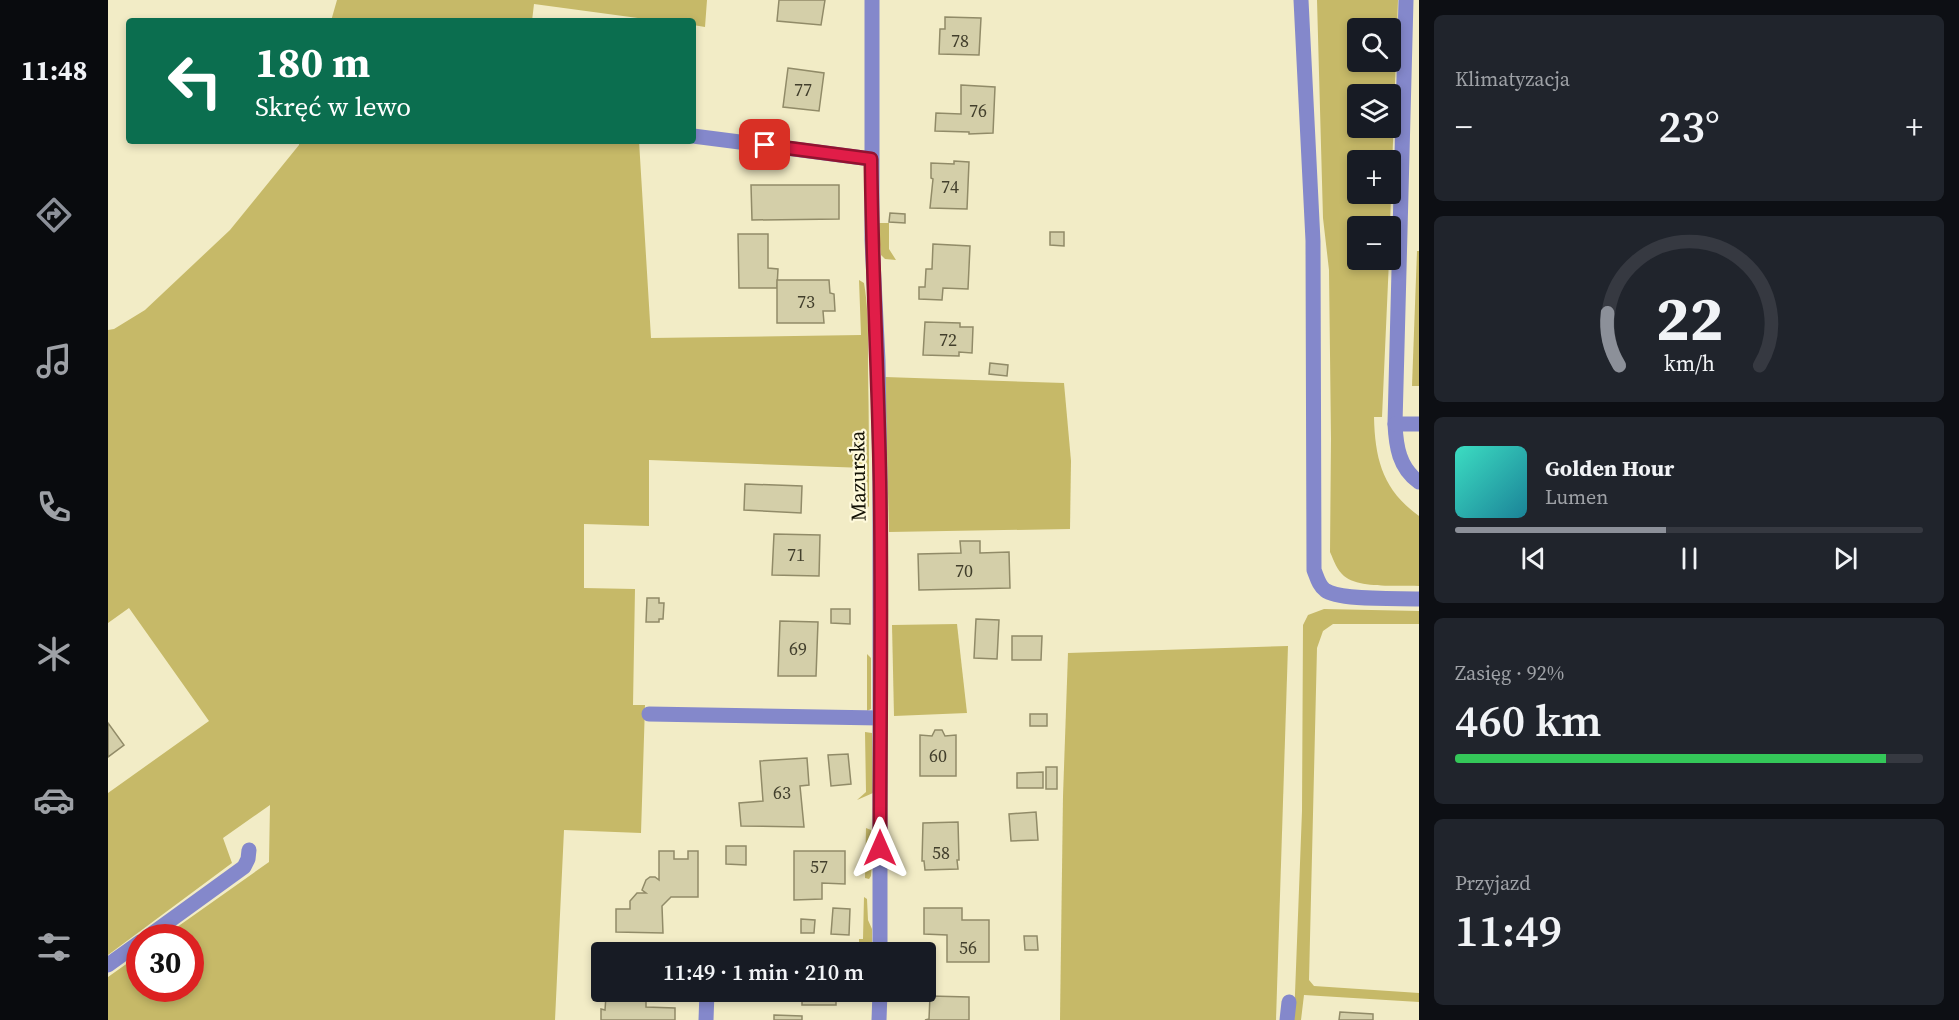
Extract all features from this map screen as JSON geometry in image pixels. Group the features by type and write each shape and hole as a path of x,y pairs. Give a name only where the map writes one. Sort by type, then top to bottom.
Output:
{"street":[{"name":"Mazurska","path":"873,0 872,240 878,361 880,481 880,942"},
{"path":"1301,0 1313,241 1314,570 1318,581 1326,591 1342,596 1419,599"},
{"path":"1406,0 1395,424 1396,442 1404,467 1419,482"},
{"path":"696,136 871,159"},
{"path":"1395,424 1419,424"},
{"path":"649,714 880,718"},
{"path":"165,924 244,867 249,850"},
{"path":"108,964 126,952"},
{"path":"706,1020 707,1002"},
{"path":"879,1020 880,1002"},
{"path":"1287,1020 1289,1002"}],"shaded area":[{"path":"337,0 707,0 705,27 696,26 696,18 638,18 534,4 532,18 332,18"},
{"path":"1317,0 1398,0 1397,18 1347,18 1347,72 1395,72 1395,84 1347,84 1347,138 1393,138 1393,150 1347,150 1347,204 1391,204 1390,216 1347,216 1347,270 1389,270 1382,417 1374,417 1376,447 1389,485 1397,496 1419,516 1419,586 1369,585 1351,580 1339,571 1330,552 1329,270 1323,218"},
{"path":"299,144 639,144 651,338 861,335 859,280 864,283 868,338 869,506 866,510 865,468 649,460 649,526 584,524 584,588 635,589 633,705 645,705 641,833 564,830 555,1020 108,1020 108,977 126,964 126,1002 204,1002 204,924 181,924 269,862 270,805 223,838 232,863 150,924 126,924 126,942 108,955 108,793 209,721 129,608 108,623 108,330 114,329 145,310 230,230"},
{"path":"878,223 889,223 889,249 896,260 885,259 881,255"},
{"path":"1417,251 1419,251 1419,386 1412,386"},
{"path":"885,377 1064,383 1071,461 1070,529 889,532"},
{"path":"1324,609 1419,611 1419,624 1333,624 1323,631 1317,648 1309,980 1314,986 1419,993 1419,1002 1304,995 1301,1020 1294,1020 1302,811 1303,625 1308,615"},
{"path":"957,624 967,713 894,716 892,625"},
{"path":"1288,646 1276,1020 1060,1020 1063,796 1068,653"},
{"path":"867,654 871,658 871,709 867,711"},
{"path":"865,732 872,733 873,793 857,800 866,792"},
{"path":"866,828 871,830 873,847 869,879 865,878"},
{"path":"864,897 867,899 872,942 859,942 859,939 863,939"}],"building":[{"path":"779,0 825,0 821,25 777,21"},
{"path":"945,17 981,18 979,55 939,54 940,29 945,29"},
{"path":"788,68 824,73 819,111 783,107"},
{"path":"961,85 995,87 993,133 969,134 969,132 935,131 936,113 961,114"},
{"path":"954,161 969,162 967,209 930,208 933,179 931,178 931,163 954,164"},
{"path":"751,185 839,185 839,219 752,220"},
{"path":"890,213 905,214 905,223 889,222"},
{"path":"1050,232 1064,232 1064,246 1050,245"},
{"path":"738,234 768,234 768,268 778,269 777,288 739,288"},
{"path":"933,244 970,246 968,289 943,288 942,300 919,299 919,287 925,287 926,269 932,269"},
{"path":"777,280 829,280 830,293 834,294 835,311 823,311 824,323 777,323"},
{"path":"925,322 960,323 960,327 973,327 972,353 959,352 959,356 923,355"},
{"path":"990,363 1008,365 1007,376 989,374"},
{"path":"745,484 802,486 801,513 744,510"},
{"path":"774,534 820,535 819,576 772,575"},
{"path":"960,541 980,541 980,553 1009,552 1010,588 919,590 918,554 961,553"},
{"path":"647,598 659,598 659,603 664,603 663,619 659,619 659,622 646,622"},
{"path":"831,609 850,609 850,624 831,623"},
{"path":"976,619 999,620 997,659 974,658"},
{"path":"780,621 818,622 816,676 778,676"},
{"path":"1012,636 1042,636 1041,660 1012,660"},
{"path":"1030,714 1047,714 1047,726 1030,726"},
{"path":"108,723 124,745 108,757"},
{"path":"935,730 942,730 945,736 956,735 956,776 920,776 920,735 932,736"},
{"path":"848,754 851,784 831,786 828,755"},
{"path":"807,758 809,785 800,786 804,827 741,826 739,803 763,801 760,761"},
{"path":"1046,767 1057,767 1057,789 1046,789"},
{"path":"1043,772 1043,788 1017,788 1017,773"},
{"path":"1036,812 1038,840 1011,841 1009,814"},
{"path":"958,822 958,869 925,870 924,861 922,861 923,823"},
{"path":"726,846 746,846 746,865 726,864"},
{"path":"659,851 674,851 674,859 688,859 688,851 698,851 698,897 671,897 662,906 663,933 616,932 616,909 630,909 630,901 637,893 646,893 642,890 646,880 655,877 659,880"},
{"path":"794,851 845,851 845,884 822,883 822,899 794,900"},
{"path":"833,908 850,909 849,935 831,934"},
{"path":"924,908 962,908 962,920 989,920 989,962 947,962 947,935 924,934"},
{"path":"801,919 815,920 814,933 801,933"},
{"path":"1024,936 1037,936 1038,950 1025,950"},
{"path":"936,996 969,997 969,1020 925,1020 929,1019 930,1002 936,1002"},
{"path":"606,1002 646,1002 646,1007 675,1008 675,1020 601,1020 601,1009 605,1010"},
{"path":"802,1002 836,1002 836,1005 802,1005"},
{"path":"1340,1012 1373,1014 1373,1020 1339,1020"},
{"path":"774,1015 802,1016 802,1020 774,1020"}],"route":[{"path":"765,145 871,159 880,481 880,848"}]}
